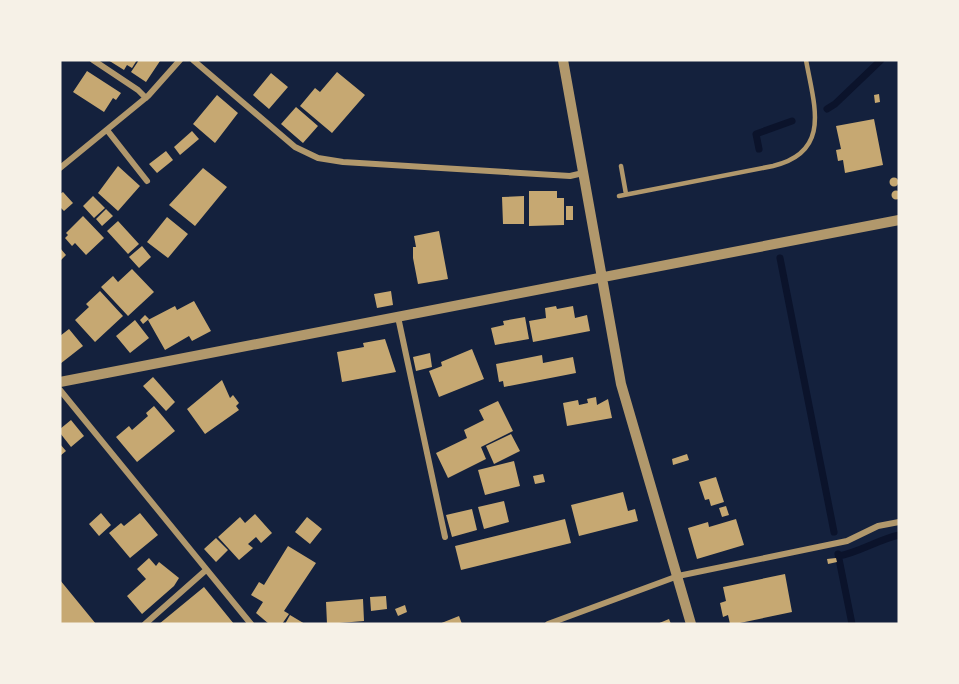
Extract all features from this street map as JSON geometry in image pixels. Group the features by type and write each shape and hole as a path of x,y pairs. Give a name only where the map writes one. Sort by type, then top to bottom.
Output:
{"street":[{"path":"93,60 138,90 146,98"},
{"path":"60,168 146,98 180,60"},
{"path":"193,60 295,147 318,158 343,162 570,176 583,173"},
{"path":"562,60 627,409 691,624"},
{"path":"107,130 147,181"},
{"path":"60,382 899,220"},
{"path":"398,317 446,537"},
{"path":"60,390 251,624"},
{"path":"548,624 678,576 847,541 878,526 899,522"},
{"path":"145,624 206,570"}],"lane":[{"path":"619,196 772,166 787,162 799,155 809,144 815,131 817,116 806,60"},
{"path":"621,166 626,194"}],"building":[{"path":"108,60 137,60 132,68 127,65 124,70"},
{"path":"139,60 160,61 146,82 131,72"},
{"path":"87,71 121,93 116,100 113,98 104,112 73,92"},
{"path":"337,72 365,95 332,133 300,106 315,88 320,92"},
{"path":"271,73 288,87 269,109 253,95"},
{"path":"879,94 880,102 875,103 874,95"},
{"path":"217,95 238,113 215,143 193,124"},
{"path":"296,107 318,126 303,143 281,124"},
{"path":"874,119 883,165 845,173 843,160 838,161 836,150 841,149 836,126"},
{"path":"192,131 199,139 180,155 174,147"},
{"path":"166,151 173,160 157,173 149,164"},
{"path":"118,166 140,186 118,211 98,193"},
{"path":"203,168 227,187 195,226 169,205"},
{"path":"894,177 899,182 894,187 889,182"},
{"path":"529,191 557,191 557,198 564,198 564,225 529,226"},
{"path":"896,191 900,195 896,199 892,195"},
{"path":"63,192 73,203 64,211 60,207 60,194"},
{"path":"93,196 105,208 94,218 83,206"},
{"path":"524,196 524,224 503,224 502,197"},
{"path":"566,206 573,206 573,220 566,220"},
{"path":"106,209 113,216 102,226 96,219"},
{"path":"83,216 104,238 86,255 75,243 72,246 65,238 68,235 66,233"},
{"path":"167,217 188,234 168,258 147,242"},
{"path":"118,221 139,244 128,254 107,231"},
{"path":"439,231 448,279 418,284 413,258 413,247 416,247 414,236"},
{"path":"142,246 151,257 139,268 129,257"},
{"path":"60,248 66,255 60,261"},
{"path":"132,269 154,292 128,316 101,287 113,276 118,282"},
{"path":"100,291 123,316 95,342 75,320 89,307 86,304"},
{"path":"391,291 393,305 377,308 374,294"},
{"path":"194,301 211,331 192,341 189,336 165,350 148,320 175,306 177,310"},
{"path":"556,306 557,309 573,306 575,318 587,315 590,331 533,342 529,321 546,318 545,308"},
{"path":"145,315 149,319 143,324 140,320"},
{"path":"525,317 529,339 495,345 491,328 504,325 503,321"},
{"path":"135,320 149,338 130,353 116,336"},
{"path":"69,329 83,346 60,364 60,336"},
{"path":"385,339 396,372 342,382 337,352 364,347 363,343"},
{"path":"472,349 484,379 439,397 429,371 442,366 441,362"},
{"path":"430,353 432,367 416,371 413,357"},
{"path":"542,355 543,363 573,357 576,373 504,387 503,381 499,382 496,364"},
{"path":"153,377 175,402 166,411 143,386"},
{"path":"222,380 230,398 233,395 239,403 236,406 239,410 205,434 187,409"},
{"path":"596,397 597,405 608,399 612,418 567,426 563,403 578,400 579,405 588,403 587,399"},
{"path":"498,401 513,431 481,447 486,459 448,478 436,453 467,438 464,430 484,420 479,410"},
{"path":"154,406 175,431 137,462 116,437 129,426 132,430 148,416 146,413"},
{"path":"71,420 84,436 71,447 60,433 60,429"},
{"path":"511,434 520,451 494,464 486,446"},
{"path":"60,444 66,451 60,456"},
{"path":"687,454 689,460 673,465 672,459"},
{"path":"514,461 520,486 485,495 478,470"},
{"path":"543,474 545,482 535,484 533,476"},
{"path":"716,477 724,502 711,506 709,499 705,500 699,482"},
{"path":"623,492 628,511 635,509 638,521 579,536 571,505"},
{"path":"504,501 509,522 484,529 478,507"},
{"path":"726,506 729,515 722,517 719,508"},
{"path":"472,509 477,530 452,537 446,515"},
{"path":"101,513 111,525 99,536 89,524"},
{"path":"140,513 158,535 130,558 109,533 121,523 124,526"},
{"path":"255,514 272,533 261,543 256,537 248,544 253,548 239,560 218,537 240,517 245,523"},
{"path":"307,517 322,529 310,544 295,532"},
{"path":"565,519 571,543 461,570 455,546"},
{"path":"736,519 744,545 697,559 688,528 708,522 709,527"},
{"path":"216,538 228,550 216,562 204,549"},
{"path":"288,546 316,563 284,611 289,614 282,624 269,624 256,613 263,602 251,595 259,582 264,585"},
{"path":"149,558 156,566 159,562 179,578 174,586 142,614 127,596 146,579 137,569"},
{"path":"836,558 837,562 828,564 827,559"},
{"path":"785,574 792,612 735,624 730,624 728,615 723,617 720,603 726,601 723,587"},
{"path":"60,580 96,624 60,624"},
{"path":"204,587 234,624 159,624"},
{"path":"386,596 387,609 371,611 370,597"},
{"path":"363,599 364,621 327,624 326,602"},
{"path":"405,605 407,612 398,616 395,609"},
{"path":"290,615 305,624 285,624"},
{"path":"459,616 462,624 439,624"},
{"path":"669,619 671,624 657,624"}],"waterway":[{"path":"827,109 881,60"},
{"path":"759,149 756,134 792,121"},
{"path":"780,258 834,532"},
{"path":"839,556 899,535"},
{"path":"838,554 852,624"}]}
